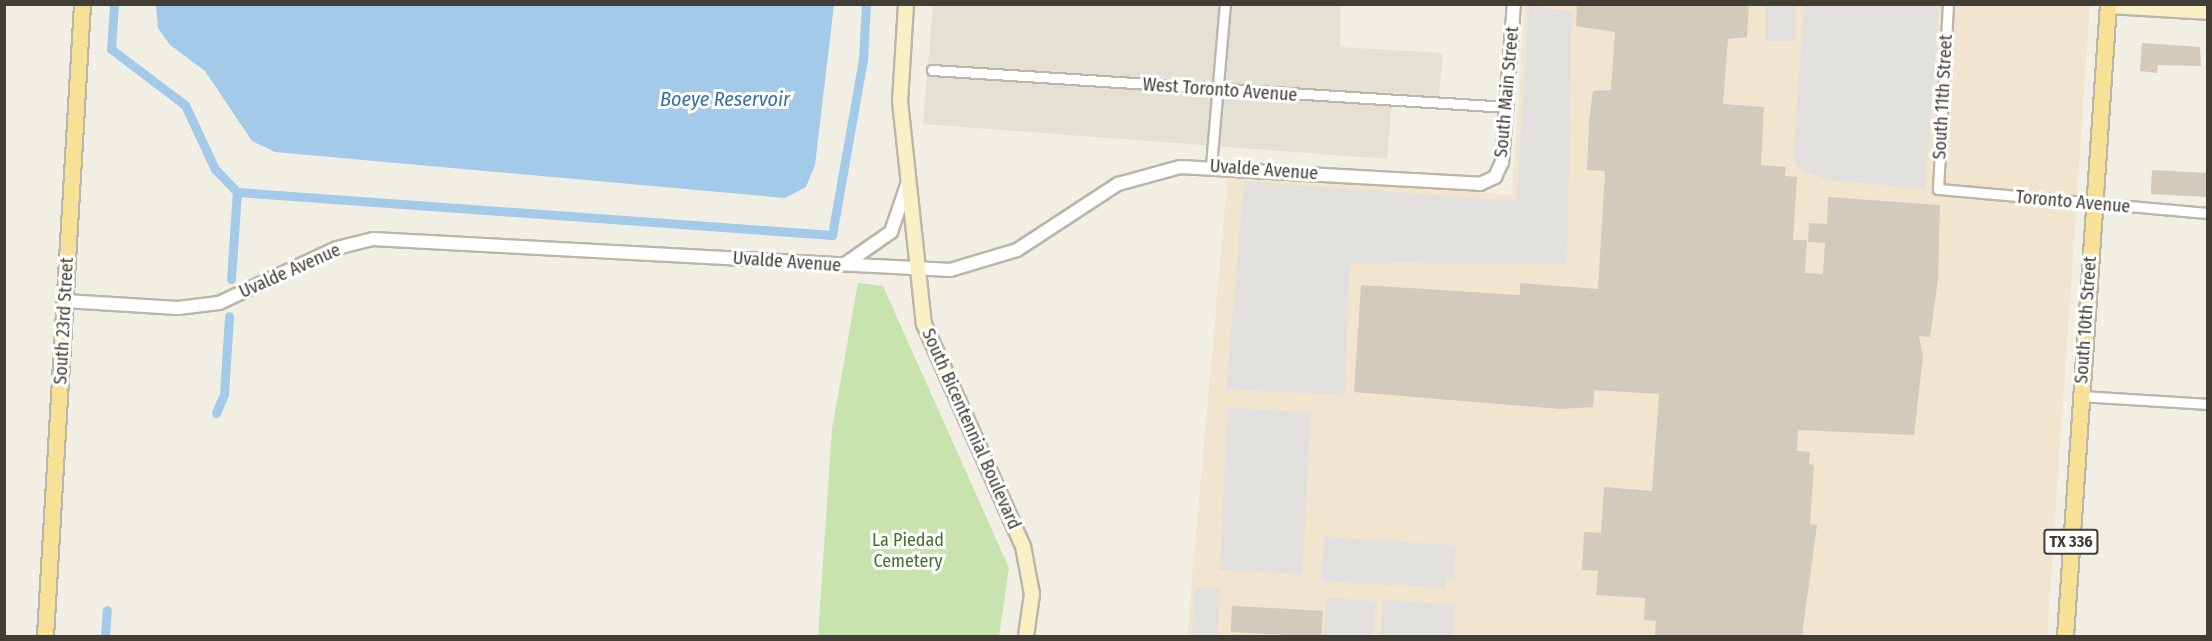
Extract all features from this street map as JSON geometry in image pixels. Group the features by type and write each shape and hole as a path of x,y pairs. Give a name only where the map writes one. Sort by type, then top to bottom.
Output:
{"main road":[{"name":"South 23rd Street","path":"45,636 82,4"},
{"name":"South Bicentennial Boulevard","path":"906,4 900,101 915,272 924,324 1023,546 1032,594 1026,636"},
{"path":"2108,5 2208,12"},
{"name":"South 10th Street","path":"2065,636 2108,5"}],"street":[{"path":"1211,166 1225,4"},
{"name":"South Main Street","path":"1495,177 1502,162 1508,107 1514,4"},
{"name":"South 11th Street","path":"1938,189 1948,4"},
{"name":"West Toronto Avenue","path":"932,70 1508,107"},
{"name":"Uvalde Avenue","path":"65,302 178,308 219,303 337,248 373,239 915,272 967,267 1017,250 1082,203 1138,176 1211,166 1473,185 1495,177"},
{"path":"839,266 859,259 891,232 907,186"},
{"name":"Toronto Avenue","path":"1938,189 2094,205 2208,213"},
{"path":"2081,396 2208,404"}],"shaded area":[{"path":"933,5 1341,5 1340,47 1443,53 1439,97 1393,93 1387,159 923,124"},
{"path":"1525,5 2090,5 2047,636 1187,636 1228,173 1512,195"},
{"path":"1765,5 1796,5 1796,41 1765,41"},
{"path":"1804,5 1939,5 1925,189 1826,180 1797,167 1793,157"},
{"path":"1529,6 1572,11 1567,264 1350,263 1345,395 1226,389 1244,181 1516,201"},
{"path":"1228,408 1311,412 1302,574 1220,570"},
{"path":"1324,537 1456,545 1454,579 1446,577 1445,588 1321,581"},
{"path":"1195,588 1221,590 1218,636 1192,636"},
{"path":"1327,597 1376,601 1373,636 1324,636"},
{"path":"1383,600 1455,605 1453,636 1380,636"}],"green space":[{"name":"La Piedad Cemetery","path":"858,283 883,286 1009,568 999,636 818,636 832,429"}],"water":[{"name":"Boeye Reservoir","path":"156,5 834,5 815,165 806,187 785,198 275,152 252,141 205,71 170,45 158,28"}],"building":[{"path":"1577,4 1749,4 1747,37 1728,39 1723,104 1764,107 1761,165 1786,167 1785,176 1797,177 1793,240 1807,240 1805,273 1823,274 1825,243 1808,242 1809,223 1827,224 1828,197 1940,205 1938,279 1930,337 1919,336 1923,356 1914,435 1798,430 1797,451 1810,452 1809,464 1814,465 1810,524 1817,525 1802,636 1655,636 1656,621 1644,620 1645,598 1596,595 1598,571 1582,570 1584,532 1601,533 1604,487 1652,491 1659,394 1594,390 1593,407 1561,409 1354,392 1361,285 1520,295 1520,283 1598,289 1605,171 1587,170 1589,121 1593,91 1611,90 1615,32 1576,26"},
{"path":"2142,43 2200,47 2201,66 2158,65 2157,73 2140,71"},
{"path":"2152,170 2208,173 2207,197 2151,194"},
{"path":"1232,606 1323,611 1322,636 1231,632"}],"waterway":[{"path":"114,4 111,49 185,105 215,169 237,192 832,235 863,59 866,4"},
{"path":"231,279 237,192"},
{"path":"216,413 224,394 229,316"},
{"path":"105,636 107,610"}]}
